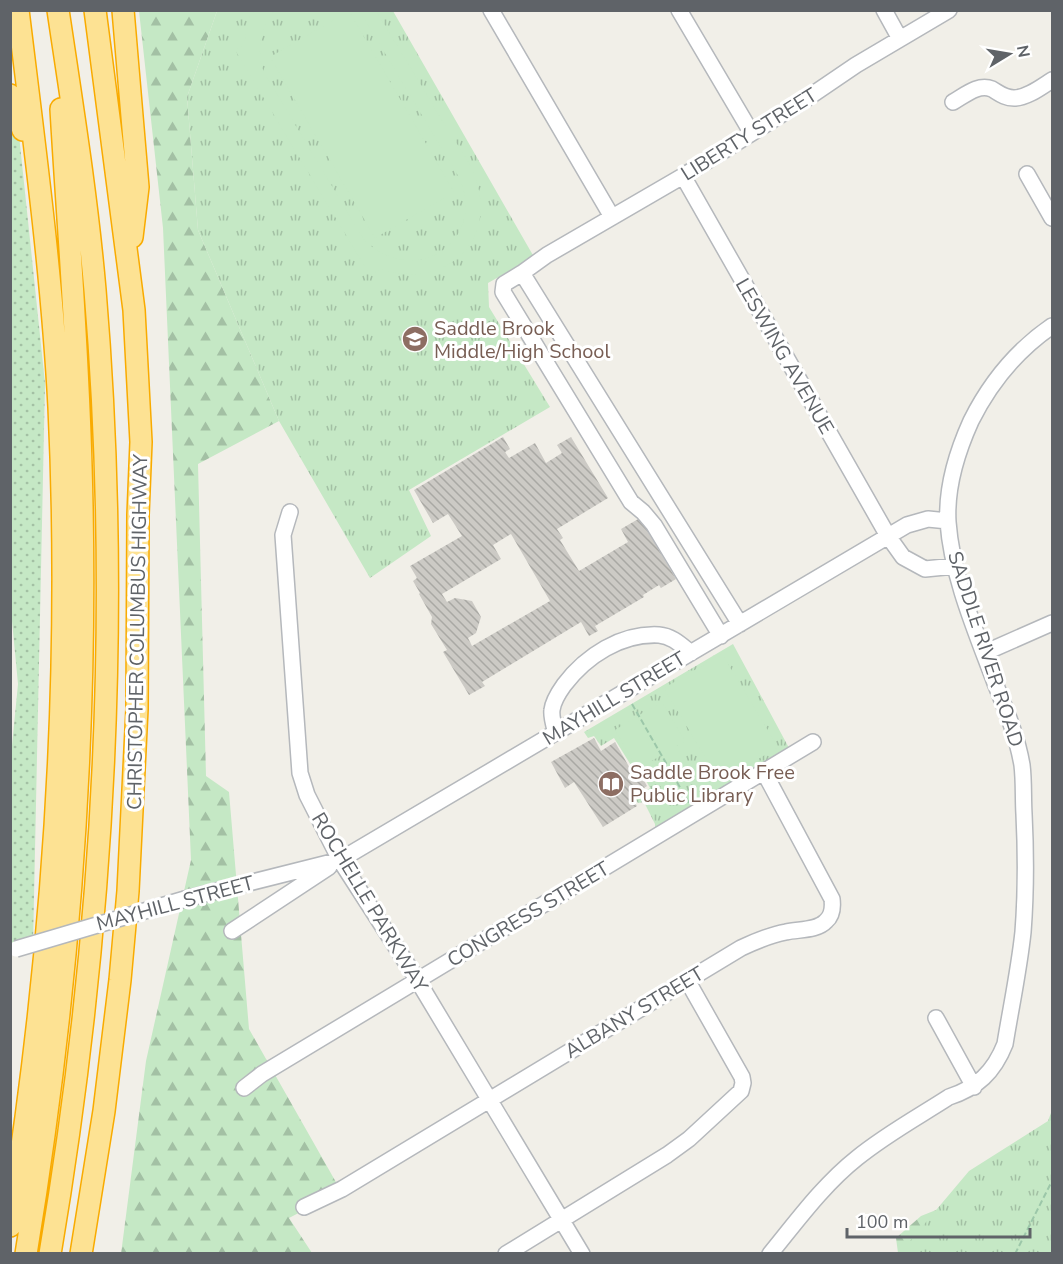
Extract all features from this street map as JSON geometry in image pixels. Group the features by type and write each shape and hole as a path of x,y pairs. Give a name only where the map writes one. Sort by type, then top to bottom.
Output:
{"highway":[{"path":"10,1226 37,1037 49,914 58,779 63,632 58,405 48,268 18,10"},
{"name":"CHRISTOPHER COLUMBUS HIGHWAY","path":"26,1254 48,1108 63,976 75,822 81,678 83,556 78,379 57,10"},
{"name":"CHRISTOPHER COLUMBUS HIGHWAY","path":"51,1254 75,1094 92,951 104,774 108,631 105,465 96,299 81,160 57,10"},
{"name":"CHRISTOPHER COLUMBUS HIGHWAY","path":"82,1249 104,1111 127,902 138,698 138,515 141,442 134,310 95,10"},
{"path":"123,10 138,188 128,270"},
{"path":"10,95 20,117 38,182"},
{"path":"10,1138 22,1078 37,1037"}],"street":[{"path":"491,10 612,217"},
{"path":"679,10 751,132"},
{"path":"884,10 900,39"},
{"name":"LIBERTY STREET","path":"720,636 654,525 631,502 503,292 504,284 547,255 683,176 856,65 950,10"},
{"path":"953,102 982,87 989,88 1005,97 1015,98 1026,95 1053,80"},
{"path":"1027,174 1053,218"},
{"name":"LESWING AVENUE","path":"683,176 888,536"},
{"path":"522,273 740,624"},
{"name":"SADDLE RIVER ROAD","path":"770,1254 823,1191 855,1160 881,1139 949,1097 974,1087 990,1072 1005,1044 1023,935 1026,844 1022,768 1012,724 984,653 955,566 948,521 952,478 957,456 977,409 1011,361 1032,340 1051,330"},
{"name":"ROCHELLE PARKWAY","path":"291,512 283,536 300,773 307,795 340,860 418,981 582,1254"},
{"name":"MAYHILL STREET","path":"232,931 340,860 907,525 928,519 948,521"},
{"path":"888,536 903,557 925,569 955,566"},
{"path":"984,653 1053,623"},
{"path":"556,733 552,710 559,693 577,668 596,653 616,643 660,635 674,639 691,653"},
{"name":"CONGRESS STREET","path":"244,1088 262,1074 813,742"},
{"name":"ALBANY STREET","path":"304,1207 342,1189 741,948 787,931 820,926 827,921 831,914 832,899 764,772"},
{"name":"MAYHILL STREET","path":"13,949 184,899 340,860"},
{"path":"506,1254 682,1144 741,1091 742,1077 687,980"},
{"path":"936,1018 974,1087"}],"path":[{"path":"632,704 692,807"},
{"path":"1015,1254 1053,1181"}],"green space":[{"path":"139,11 217,11 187,97 198,230 279,421 198,464 206,776 229,792 249,1029 341,1191 289,1218 312,1253 121,1254 146,1061 191,860 163,228"},
{"path":"217,11 393,11 534,257 488,283 489,307 550,407 409,490 431,536 370,578 279,421 198,230 187,97"},
{"path":"254,11 274,11 265,25 261,40 260,56 264,73 365,241 385,254 405,260 424,259 441,251 455,239 463,222 465,202 460,179 358,11 376,11 465,156 476,179 481,207 478,227 470,245 455,260 437,270 419,274 381,269 370,275 235,50 244,45 249,18"},
{"path":"349,11 454,192 375,238 270,57"},
{"path":"10,120 19,135 45,383 33,944 11,951 10,766 18,684 10,600"},
{"path":"733,644 789,748 655,829 655,824 644,802 638,803 635,798 650,788 642,773 637,775 614,738 601,746 594,736 588,738 584,732"},
{"path":"722,654 778,747 720,782 664,688"},
{"path":"662,702 685,741 662,755 639,715"},
{"path":"636,717 660,756 638,769 615,730"},
{"path":"1052,1110 1052,1253 909,1253 905,1247 969,1171 1048,1121"},
{"path":"946,1206 943,1253 898,1253 896,1238 921,1216"}],"building":[{"path":"503,437 510,449 505,452 509,458 535,443 546,463 562,453 557,445 571,437 608,498 557,529 563,538 560,540 579,571 628,542 621,529 640,518 676,579 661,588 659,585 643,595 644,597 595,626 598,631 589,636 581,622 482,682 485,686 469,695 443,652 447,650 431,624 432,617 413,581 417,578 410,566 462,536 448,514 433,523 414,490","holes":["511,534 550,601 472,646 468,638 476,633 481,617 472,601 455,598 447,602 442,594 501,559 493,545"]},
{"name":"Saddle Brook Free Public Library","path":"594,738 601,751 615,742 636,779 641,775 647,786 631,797 637,806 603,827 574,782 565,788 551,762"}],"place":[{"name":"Saddle Brook Middle/High School","path":"415,339"},
{"name":"Saddle Brook Free Public Library","path":"611,784"}]}
